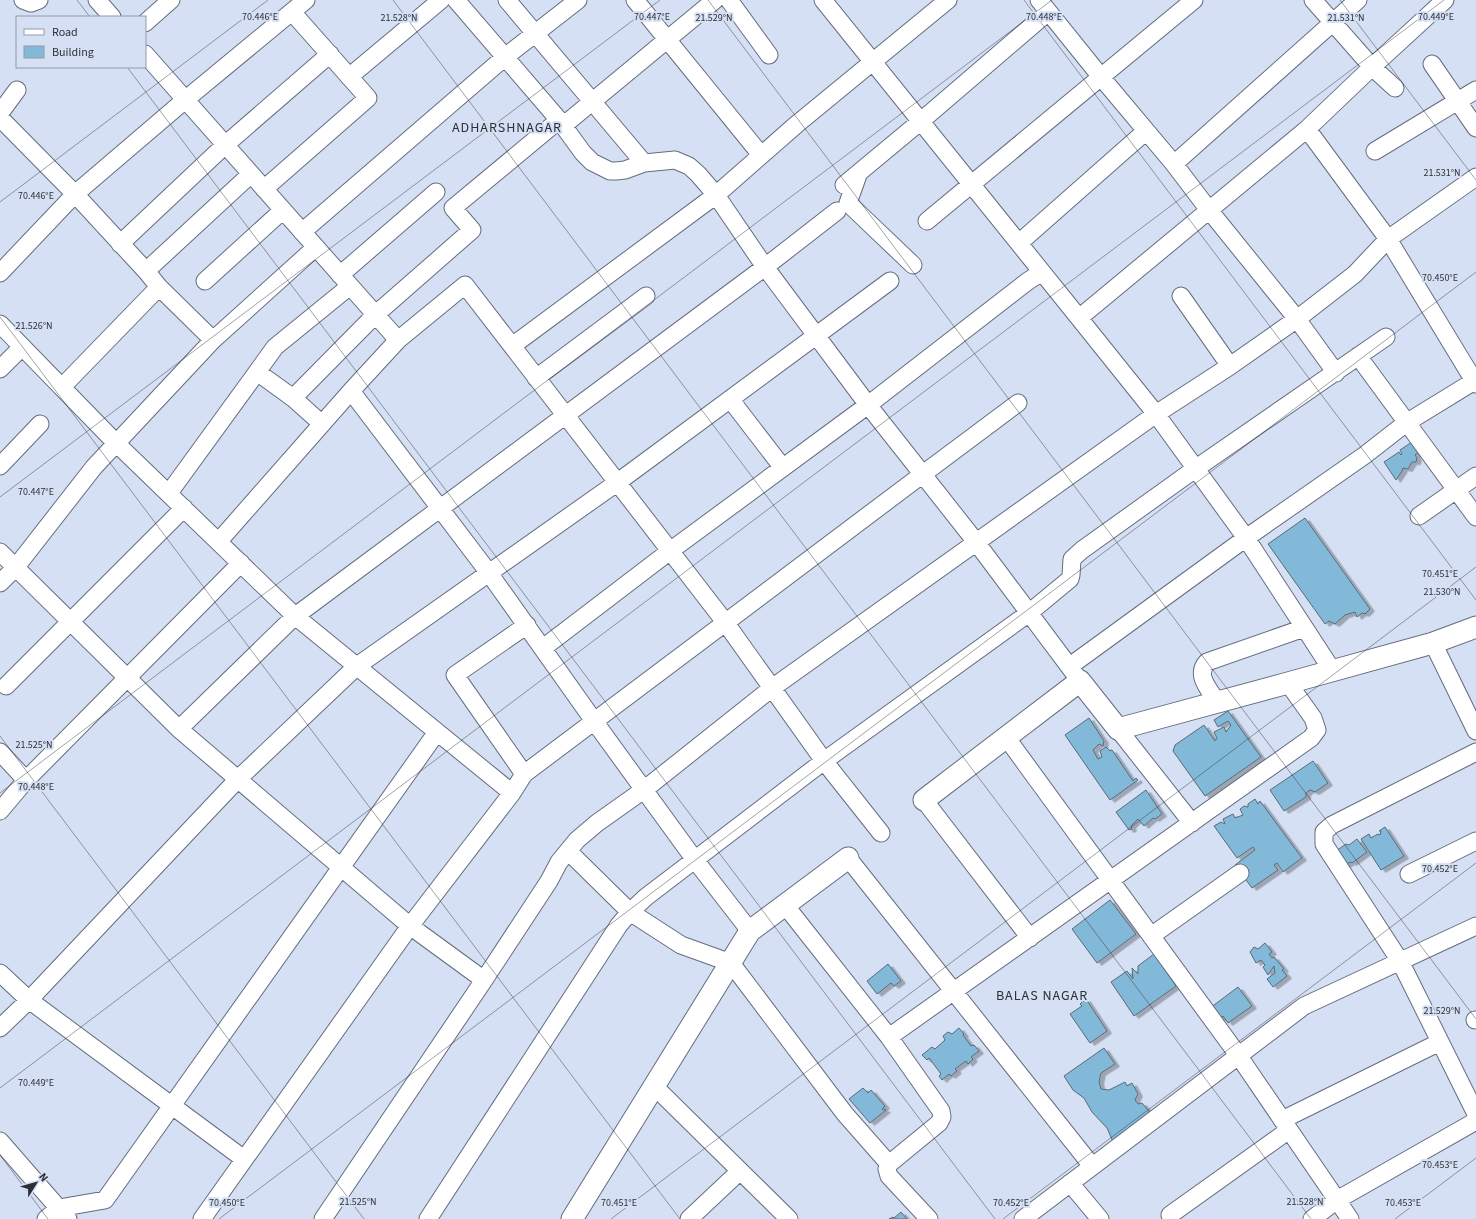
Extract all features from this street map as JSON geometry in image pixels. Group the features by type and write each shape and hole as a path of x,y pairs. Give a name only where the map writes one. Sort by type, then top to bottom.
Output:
{"street":[{"path":"23,0 31,3 39,0"},
{"path":"97,0 111,16"},
{"path":"146,22 171,0"},
{"path":"0,273 75,194 185,100 306,0"},
{"path":"349,76 442,0"},
{"path":"456,0 561,123 583,153 599,166 610,171 616,171 625,170 644,163 676,160 682,162 698,174 716,195 765,267 868,405 976,542 1075,674 1192,822"},
{"path":"507,0 644,163"},
{"path":"302,232 505,57 578,0"},
{"path":"635,0 761,155"},
{"path":"293,398 376,315 472,230 453,208 561,123 593,101 715,0"},
{"path":"729,0 769,55"},
{"path":"823,0 1156,414 1246,538 1332,670"},
{"path":"1313,0 1372,66 1395,88"},
{"path":"1174,164 1358,0"},
{"path":"1079,318 1307,129 1372,66 1445,0"},
{"path":"512,346 716,195 761,155 873,61 938,3"},
{"path":"927,220 1101,77 1186,3"},
{"path":"844,185 858,175 921,121 1044,6 1174,164 1336,373"},
{"path":"292,12 368,98"},
{"path":"120,244 225,145 330,54"},
{"path":"146,55 398,340"},
{"path":"365,64 368,98"},
{"path":"1432,64 1476,128"},
{"path":"0,113 17,90"},
{"path":"1376,151 1476,90"},
{"path":"264,189 368,98"},
{"path":"0,118 75,194 159,287 213,340"},
{"path":"1030,938 924,800 1006,738 1075,674 1246,538 1365,455 1406,422 1475,382 1388,239 1307,129"},
{"path":"1019,242 1146,131"},
{"path":"146,271 251,174"},
{"path":"858,175 848,203 913,264"},
{"path":"323,1219 484,980 559,862 577,840 597,823 645,789 772,688 1156,414 1230,366 1296,320 1355,274 1388,239 1476,177"},
{"path":"169,494 275,347 436,192"},
{"path":"205,281 283,210"},
{"path":"179,729 295,616 765,267 837,211"},
{"path":"0,583 16,567 94,467 213,340 316,248"},
{"path":"543,648 670,551 868,405 1028,281 1042,272"},
{"path":"0,1028 29,1000 238,779 357,666 618,482 890,281"},
{"path":"219,541 398,340 465,285 725,622 824,761 881,832"},
{"path":"62,387 159,287"},
{"path":"536,378 646,296"},
{"path":"1181,296 1230,366"},
{"path":"0,324 116,443 295,616 512,793"},
{"path":"428,1219 619,925 630,912 824,761 1029,613 1070,579 1072,559 1082,550 1195,469 1386,337"},
{"path":"0,369 22,347"},
{"path":"1358,356 1476,518"},
{"path":"257,372 293,398 322,424"},
{"path":"351,391 527,624 594,721 645,789 695,860 750,931"},
{"path":"730,400 783,468"},
{"path":"206,1218 244,1160 410,926 512,793 524,774 1018,403"},
{"path":"0,466 40,424"},
{"path":"1419,516 1476,476"},
{"path":"6,686 184,508"},
{"path":"0,552 179,729 410,926 484,980"},
{"path":"0,811 26,780 241,563"},
{"path":"524,774 455,675 527,624"},
{"path":"1118,729 1433,643 1476,627"},
{"path":"1217,702 1202,676 1203,668 1207,662 1304,628"},
{"path":"1433,643 1476,731"},
{"path":"889,1037 1311,738 1317,730 1313,718 1288,683"},
{"path":"1,1144 57,1215 105,1200 437,732"},
{"path":"1006,738 1238,1055 1350,1219"},
{"path":"0,752 26,780"},
{"path":"1476,752 1332,825 1324,832 1324,844 1400,961 1476,1114"},
{"path":"1409,874 1476,841"},
{"path":"568,851 630,912 681,945 731,963 846,1114 889,1164"},
{"path":"572,1219 655,1087 750,931 848,858 1092,1166"},
{"path":"1151,936 1240,873"},
{"path":"785,905 889,1037 941,1111 942,1117 939,1123 889,1164 887,1169 890,1176 929,1219"},
{"path":"1023,1219 1304,1006 1476,926"},
{"path":"0,973 29,1000 244,1160"},
{"path":"1170,1214 1286,1125 1440,1042"},
{"path":"655,1087 789,1219"},
{"path":"1312,1219 1337,1200 1476,1121"},
{"path":"688,1219 740,1171"},
{"path":"1070,1183 1100,1219"}],"building":[{"path":"1412,442 1419,452 1415,455 1417,458 1416,462 1412,462 1408,469 1403,468 1396,480 1384,462 1399,452 1401,455 1400,450"},
{"path":"1305,518 1370,609 1365,614 1362,613 1357,617 1355,612 1345,615 1335,624 1329,621 1325,624 1268,544"},
{"path":"1228,711 1261,757 1205,796 1173,751 1175,745 1204,725 1215,741 1217,738 1214,732 1224,727 1226,732 1231,725 1228,721 1218,727 1214,720"},
{"path":"1089,718 1104,741 1103,746 1099,744 1093,750 1098,759 1102,757 1100,751 1106,747 1110,751 1112,750 1133,781 1136,778 1138,780 1110,800 1065,735"},
{"path":"1313,761 1328,783 1315,792 1310,790 1306,793 1306,797 1284,811 1270,790"},
{"path":"1146,790 1162,814 1155,819 1153,818 1144,826 1138,819 1131,826 1132,829 1129,830 1116,812"},
{"path":"1255,799 1258,804 1260,801 1302,858 1283,872 1277,863 1274,865 1278,870 1252,888 1235,865 1255,850 1253,847 1237,858 1214,826 1221,822 1225,824 1223,819 1233,814 1235,818 1243,815 1240,809 1244,806 1248,807 1248,804"},
{"path":"1385,827 1404,856 1381,870 1361,839 1369,834 1371,838 1378,834 1380,835 1381,831 1379,831"},
{"path":"1357,839 1367,852 1352,863 1350,862 1346,865 1336,851 1346,844 1349,845"},
{"path":"1110,900 1136,934 1097,963 1072,929"},
{"path":"1265,943 1272,952 1269,954 1272,958 1274,957 1284,969 1282,970 1287,976 1273,987 1267,979 1275,973 1274,966 1268,975 1263,967 1265,965 1261,960 1256,963 1250,952 1254,947 1258,949"},
{"path":"1154,954 1176,986 1134,1016 1111,982 1127,971 1133,979 1132,968 1138,974 1138,966"},
{"path":"888,964 901,981 894,986 891,983 877,994 867,981"},
{"path":"1238,987 1252,1006 1228,1023 1223,1016 1219,1019 1210,1008"},
{"path":"1086,999 1107,1031 1090,1043 1070,1014 1082,1006 1080,1004"},
{"path":"959,1028 971,1046 974,1045 979,1051 971,1057 973,1059 968,1064 966,1061 955,1069 957,1071 951,1076 949,1074 942,1080 939,1076 941,1074 929,1058 927,1060 922,1055 932,1047 935,1049 945,1040 943,1036 948,1032 952,1034"},
{"path":"1104,1048 1115,1064 1101,1073 1099,1082 1101,1089 1109,1090 1125,1082 1127,1086 1132,1083 1138,1094 1135,1100 1138,1104 1142,1103 1152,1115 1114,1144 1107,1128 1092,1112 1084,1098 1073,1090 1064,1076"},
{"path":"863,1088 868,1093 871,1090 885,1106 882,1109 886,1110 870,1123 849,1099"},
{"path":"901,1212 907,1219 889,1219 894,1218"}],"district":[{"name":"ADHARSHNAGAR","path":"507,127"},
{"name":"BALAS NAGAR","path":"1042,995"}]}
